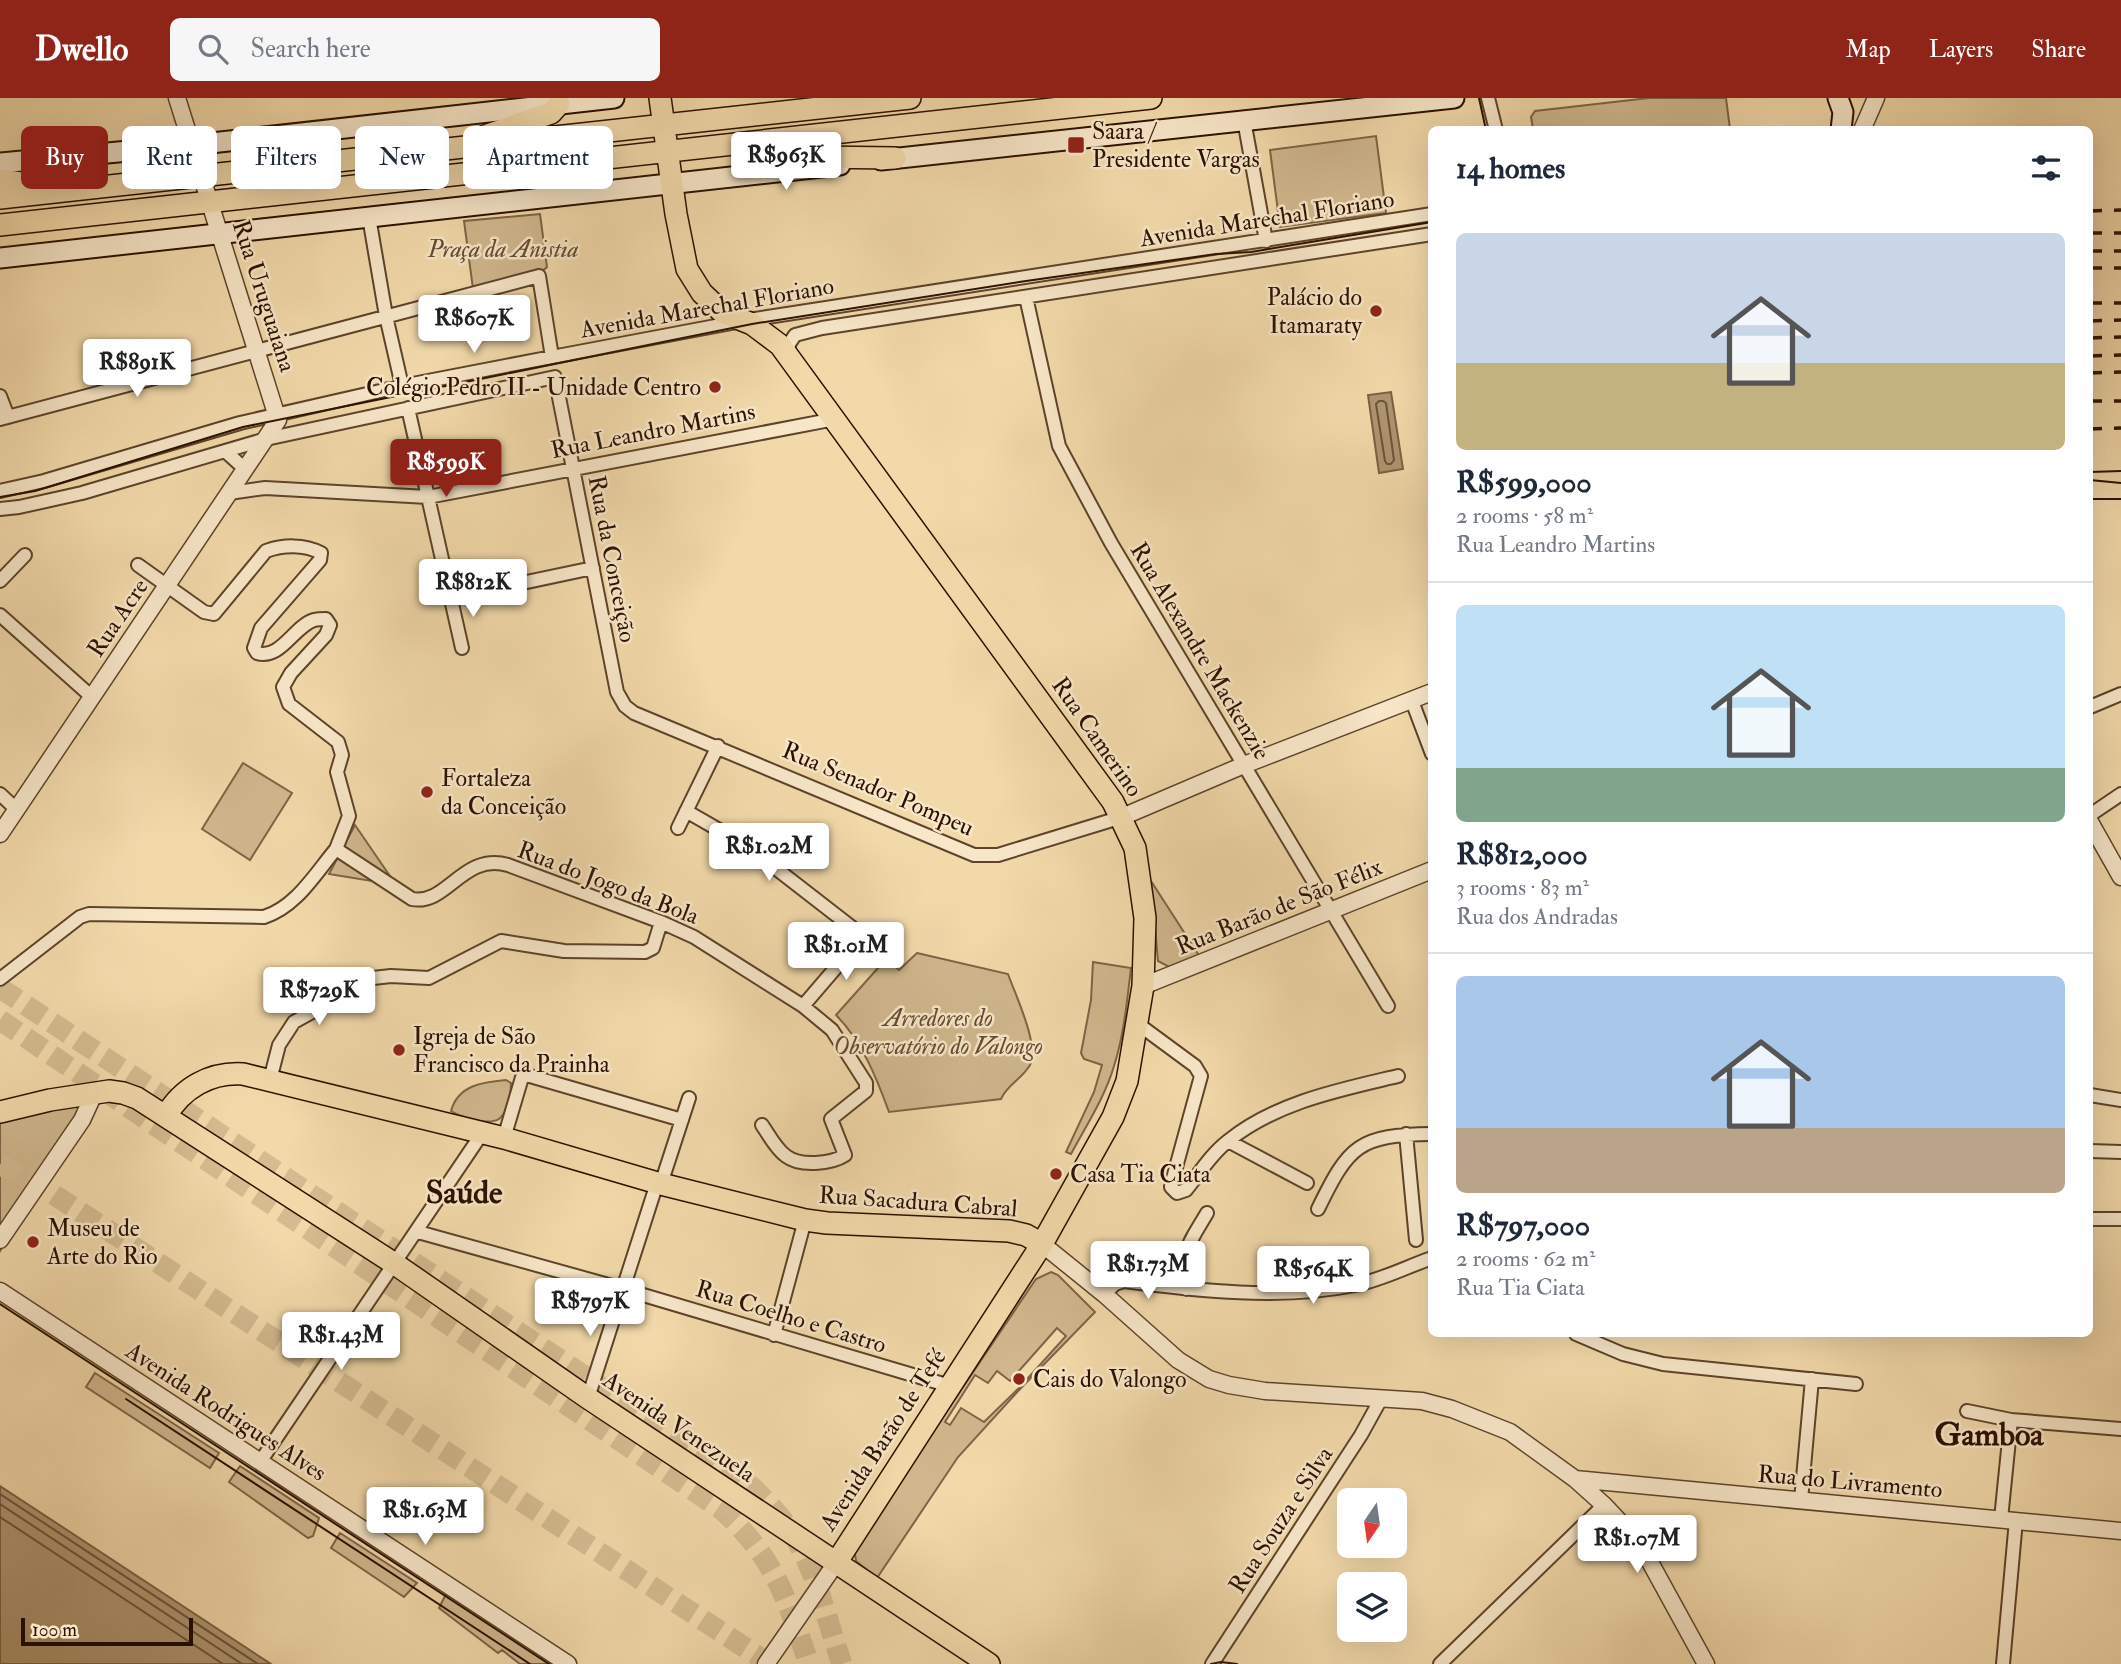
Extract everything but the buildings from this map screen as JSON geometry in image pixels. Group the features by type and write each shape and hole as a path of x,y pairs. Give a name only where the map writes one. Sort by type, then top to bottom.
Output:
{"main road":[{"path":"217,142 614,98"},
{"name":"Rua Camerino","path":"660,98 676,214 687,269 702,293 722,312 749,324 780,345 1113,802 1135,848 1143,892 1146,944 1132,1065 1121,1098 1077,1184 1042,1244"},
{"path":"217,174 910,98"},
{"path":"0,225 1151,98"},
{"path":"0,258 1454,98"},
{"path":"1838,98 1843,112 1841,126"},
{"path":"450,149 551,113 559,104"},
{"path":"714,147 814,157 895,158"},
{"path":"0,163 122,152"},
{"path":"0,180 65,190"},
{"path":"0,198 122,184"},
{"name":"Rua Sacadura Cabral","path":"166,1116 175,1100 191,1088 208,1080 237,1074 494,1135 659,1183 805,1220 1009,1231 1032,1237 1042,1244"},
{"path":"0,1112 50,1100 108,1091 137,1098 166,1116"},
{"name":"Avenida Venezuela","path":"166,1116 395,1264 588,1398 989,1664"},
{"name":"Avenida Barão de Tefé","path":"836,1563 1042,1244"}],"street":[{"name":"Rua Uruguaiana","path":"177,98 187,126"},
{"path":"1488,98 1495,126"},
{"path":"1863,126 1876,98"},
{"path":"1244,120 1266,241"},
{"name":"Rua Uruguaiana","path":"207,189 257,349 273,427"},
{"name":"Avenida Marechal Floriano","path":"0,509 82,493 225,451 273,427 402,386 552,357 749,324 1428,215"},
{"path":"369,217 386,316 402,386"},
{"name":"Avenida Marechal Floriano","path":"788,357 789,344 795,335 805,331 1428,235"},
{"path":"0,396 4,418 539,276 552,357"},
{"name":"Rua Alexandre Mackenzie","path":"1026,297 1059,446 1111,543 1388,1006"},
{"name":"Avenida Marechal Floriano","path":"0,491 44,481 240,423 273,427 408,408 555,377"},
{"name":"Rua da Conceição","path":"555,377 617,692 625,706"},
{"path":"408,408 462,648"},
{"name":"Rua Leandro Martins","path":"229,494 265,488 428,497 573,467 835,419"},
{"name":"Rua Acre","path":"0,834 273,427"},
{"path":"225,451 245,469"},
{"path":"0,979 80,917 89,914 264,917 278,912 297,896 336,849 349,816 337,772 342,755 338,742 289,704 283,687 290,673 326,635 330,625 326,619 314,620 274,651 257,653 254,648 261,628 320,559 321,553 299,547 278,547 266,551 214,614 204,612 138,565"},
{"path":"0,580 25,555"},
{"path":"451,598 593,568"},
{"path":"0,615 92,697"},
{"name":"Rua Senador Pompeu","path":"625,706 634,713 975,855 998,855 1122,817 1244,765 1428,694"},
{"path":"2093,707 2121,694"},
{"path":"1412,701 1428,743"},
{"path":"678,828 718,746"},
{"path":"0,794 16,809"},
{"path":"2093,813 2121,794"},
{"path":"687,811 747,846 863,936 803,1006"},
{"path":"2093,827 2121,877"},
{"name":"Rua do Jogo da Bola","path":"336,849 412,900 424,900 477,865 496,862 662,922 694,937 803,1006 832,1030 867,1085 866,1091 831,1119 845,1155 825,1162 791,1159 762,1125"},
{"name":"Rua Barão de São Félix","path":"1143,986 1428,872"},
{"path":"270,1080 279,1045 294,1022 373,978 429,978 501,941 564,951 645,952 653,948 662,922"},
{"path":"1138,1024 1195,1066 1201,1076 1172,1182 1171,1187 1177,1193 1186,1190 1228,1141 1261,1120 1322,1094 1398,1076"},
{"path":"260,1462 395,1264 494,1135 523,1073 682,1119"},
{"path":"0,1240 82,1120 94,1094"},
{"path":"2093,1095 2121,1100"},
{"path":"588,1398 689,1098"},
{"path":"1318,1209 1342,1164 1357,1147 1370,1141 1428,1134"},
{"path":"1406,1135 1416,1240"},
{"path":"1228,1141 1307,1183"},
{"path":"2093,1151 2121,1152"},
{"path":"1186,1289 1183,1268 1185,1253 1207,1213"},
{"path":"2093,1219 2121,1219"},
{"path":"774,1335 805,1220"},
{"name":"Rua Coelho e Castro","path":"418,1232 623,1289 950,1386"},
{"name":"Rua Sacadura Cabral","path":"1042,1244 1104,1294 1178,1360 1209,1379 1265,1391 1422,1401 1510,1432 1575,1479 1604,1505 1634,1538 1706,1664"},
{"path":"1104,1294 1115,1284 1124,1281 1186,1289 1251,1293 1326,1289 1370,1281 1428,1259"},
{"path":"1417,1263 1428,1268"},
{"name":"Avenida Rodrigues Alves","path":"0,1291 568,1664"},
{"path":"1583,1337 1623,1353 1662,1364 1856,1384"},
{"path":"1801,1500 1812,1379"},
{"name":"Rua Souza e Silva","path":"1218,1662 1382,1397"},
{"path":"1967,1411 2011,1420 2121,1429"},
{"path":"2003,1664 2011,1420"},
{"name":"Rua do Livramento","path":"1575,1479 2121,1531"},
{"path":"1440,1664 1604,1505"},
{"name":"Avenida Barão de Tefé","path":"767,1664 836,1563"}],"green space":[{"path":"1649,98 1726,98 1730,126 1532,126 1531,117 1535,111"},
{"path":"1376,136 1386,213 1280,227 1270,150"},
{"name":"Praça da Anistia","path":"540,214 547,267 539,274 473,289 464,221"},
{"path":"243,763 292,793 250,860 202,829"},
{"path":"355,825 396,885 329,874"},
{"path":"1151,881 1200,957 1173,969 1158,961"},
{"name":"Arredores do Observatório do Valongo","path":"917,953 1008,974 1029,1033 1032,1056 1027,1070 1001,1099 889,1112 861,1048 836,1015 886,959 899,970"},
{"path":"1093,962 1131,968 1123,1030 1114,1066 1100,1100 1071,1154 1066,1152 1094,1092 1102,1065 1084,1059 1081,1053 1091,1000"},
{"path":"506,1080 511,1083 510,1097 505,1112 499,1119 482,1121 451,1111 459,1095 472,1086"},
{"path":"93,1095 0,1251 0,1115"},
{"path":"1051,1272 1058,1275 1095,1312 958,1457 877,1578 856,1561 854,1548 1036,1279","holes":["1057,1328 1066,1336 984,1422 961,1408 950,1425 945,1422 975,1375 988,1383 997,1371 1010,1381"]},
{"path":"95,1373 219,1453 210,1468 86,1387"},
{"path":"240,1466 319,1518 313,1536 308,1538 229,1482"},
{"path":"340,1533 417,1583 404,1597 331,1548"},
{"path":"447,1592 557,1664 520,1664 502,1650 498,1653 439,1608"}],"water":[{"path":"1391,392 1403,469 1379,473 1368,395"},
{"path":"0,1486 271,1664 0,1664"}],"tunnel":[{"path":"0,988 752,1487 782,1519 804,1555 842,1664"},
{"path":"0,1020 722,1510 755,1545 767,1563 786,1599 809,1664"},
{"path":"0,1165 27,1177 770,1664"}],"tram line":[{"path":"1479,98 1485,126"},
{"path":"0,497 35,491 243,427 752,324 1019,282 1216,254 1251,252 1428,223"},
{"path":"2093,472 2121,471"},
{"path":"2093,480 2121,483"},
{"path":"2093,499 2121,499"},
{"path":"0,1304 549,1664"},
{"path":"126,1399 530,1664"},
{"path":"1211,1664 1237,1664"}],"railway":[{"path":"2093,211 2121,210"},
{"path":"2093,233 2121,233"},
{"path":"2093,251 2121,251"},
{"path":"2093,268 2121,268"},
{"path":"2093,303 2121,303"},
{"path":"2093,321 2121,320"},
{"path":"2093,338 2121,337"},
{"path":"2093,356 2121,355"},
{"path":"2093,373 2121,372"},
{"path":"2093,401 2121,401"},
{"path":"2093,429 2121,428"}],"place":[{"name":"Saara / Presidente Vargas","path":"1076,145"},
{"name":"Palácio do Itamaraty","path":"1376,311"},
{"name":"Colégio Pedro II - Unidade Centro","path":"715,387"},
{"name":"Fortaleza da Conceição","path":"427,792"},
{"name":"Igreja de São Francisco da Prainha","path":"399,1050"},
{"name":"Casa Tia Ciata","path":"1056,1174"},
{"name":"Museu de Arte do Rio","path":"33,1242"},
{"name":"Cais do Valongo","path":"1019,1379"}],"district":[{"name":"Saúde","path":"464,1193"},
{"name":"Gamboa","path":"1989,1435"}]}
